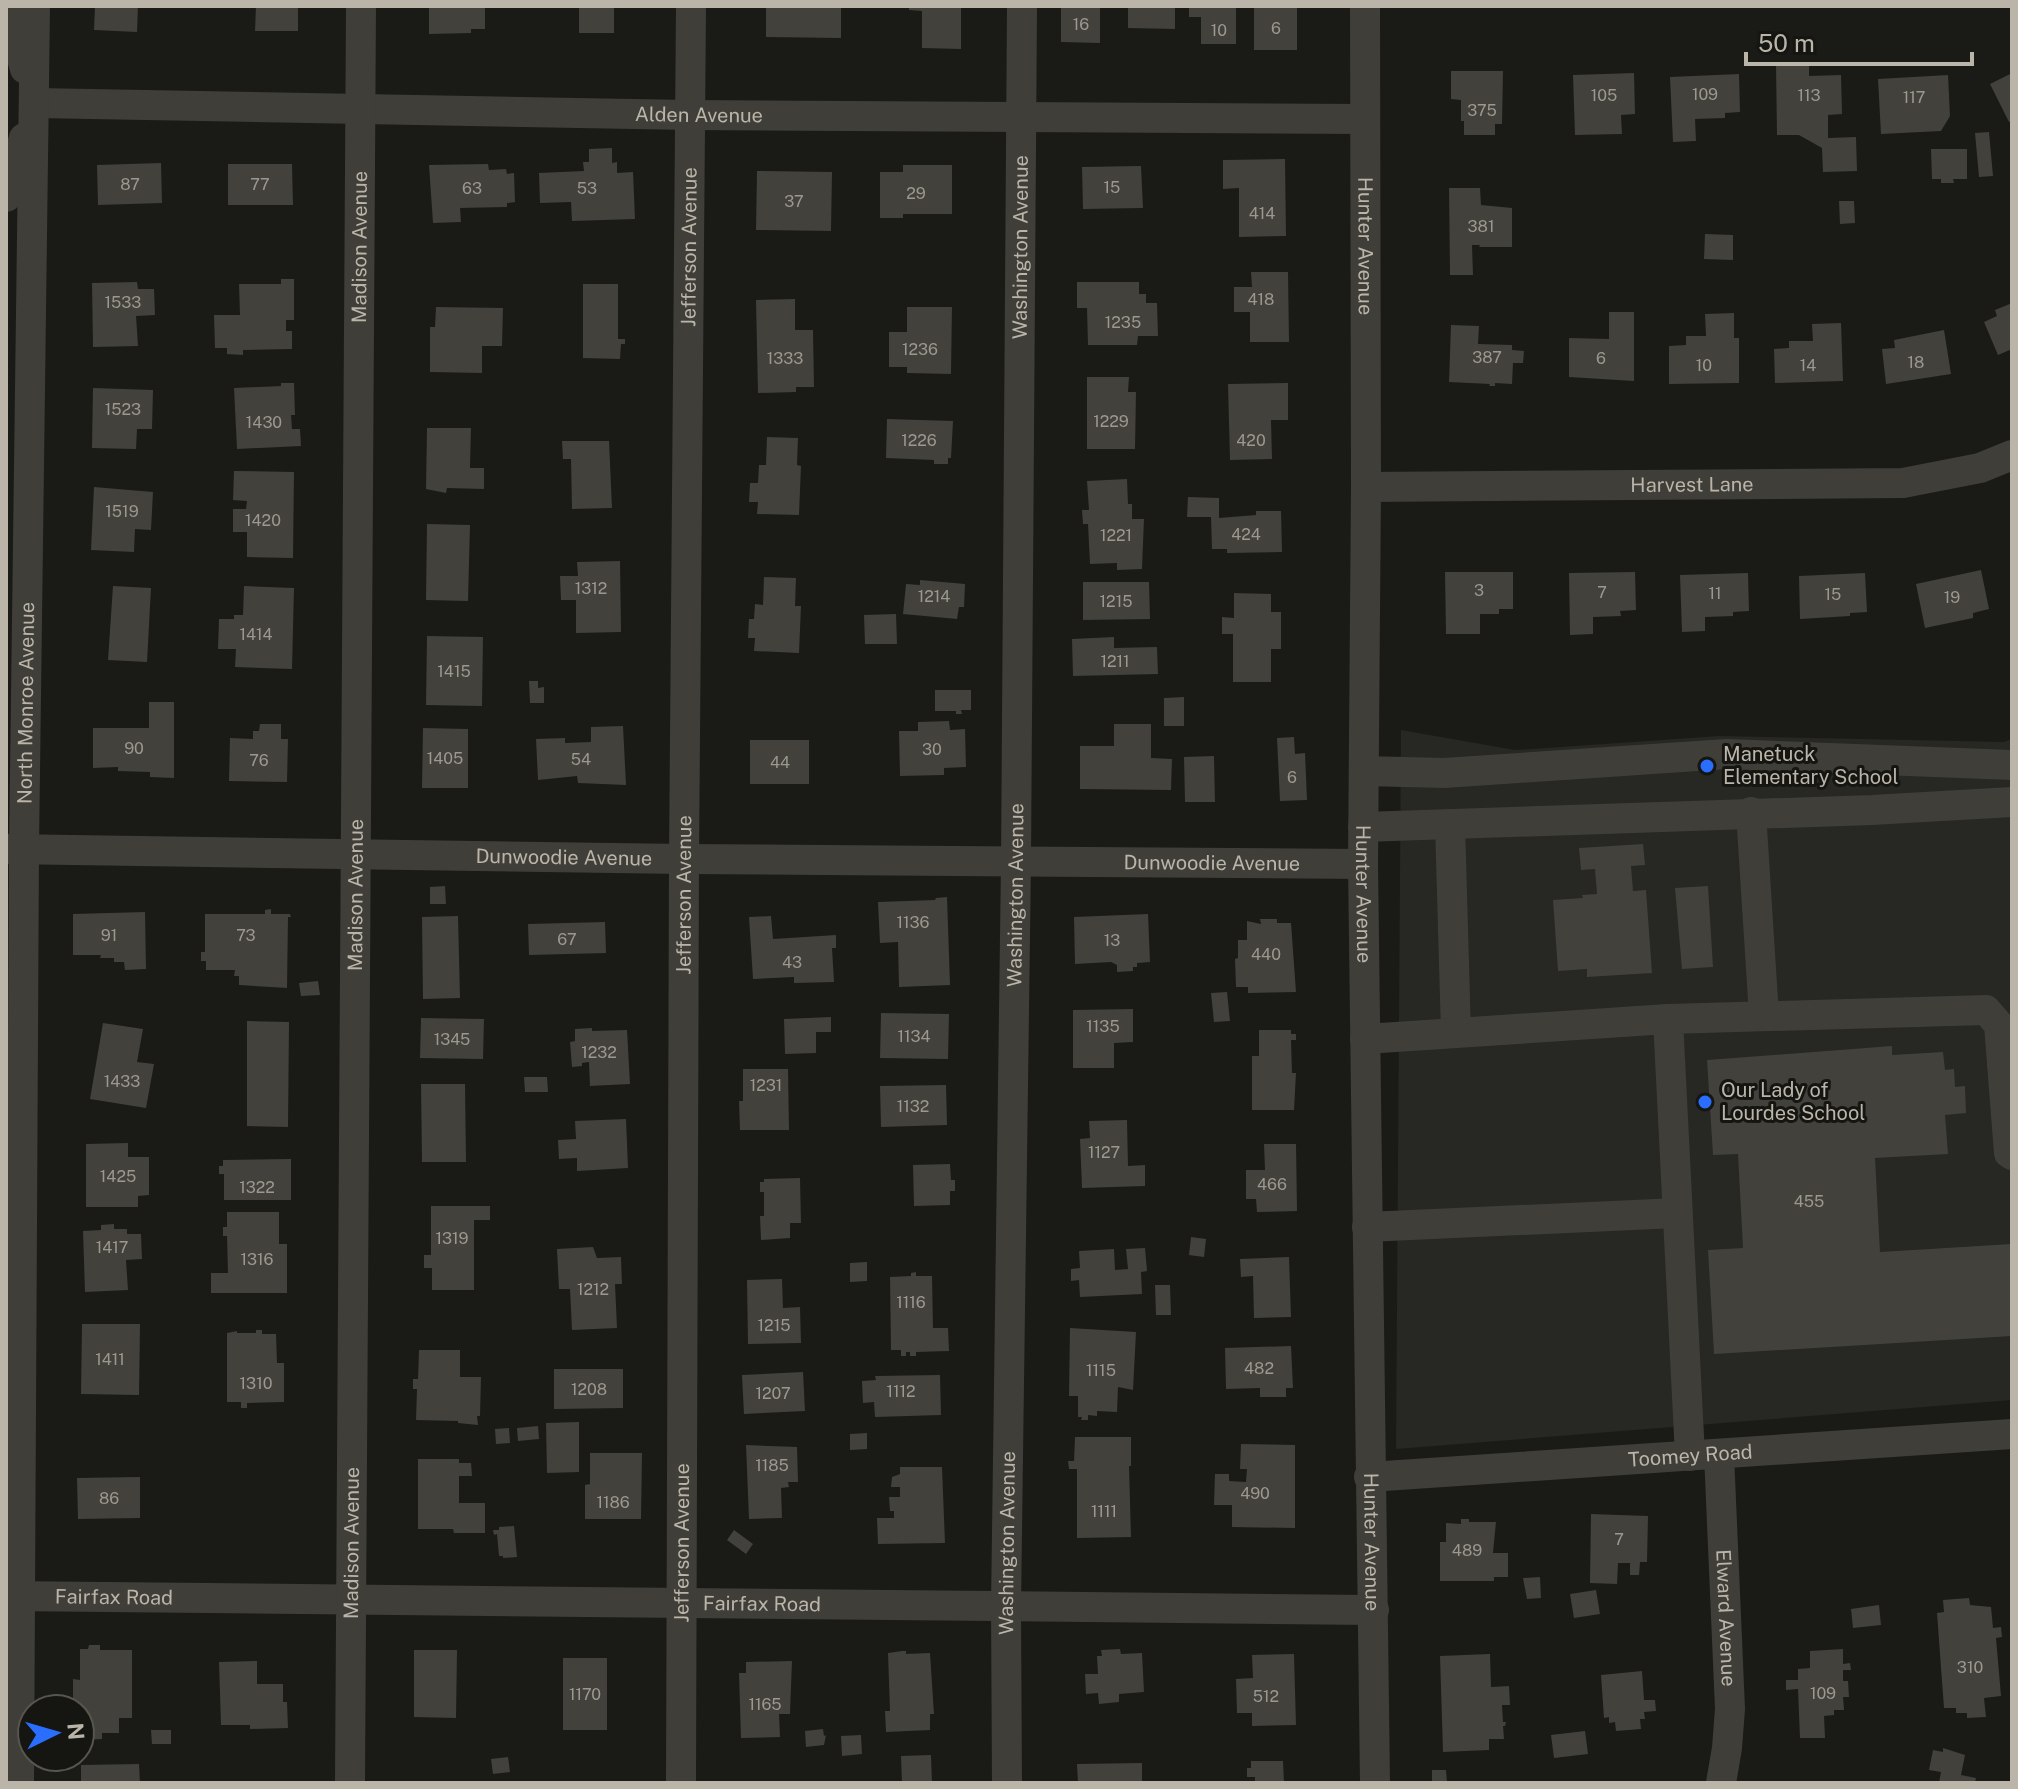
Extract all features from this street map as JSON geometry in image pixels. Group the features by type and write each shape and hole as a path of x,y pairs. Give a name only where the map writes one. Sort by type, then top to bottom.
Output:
{"street":[{"path":"6,197 35,103 7,6"},
{"name":"North Monroe Avenue","path":"19,1783 13,1596 15,849 35,6"},
{"name":"Madison Avenue","path":"350,1783 361,6"},
{"name":"Jefferson Avenue","path":"681,1783 691,6"},
{"name":"Washington Avenue","path":"1007,1783 1006,1607 1016,862 1022,6"},
{"name":"Hunter Avenue","path":"1365,6 1363,864 1375,1783"},
{"name":"Alden Avenue","path":"35,103 690,115 1365,119"},
{"name":"Harvest Lane","path":"1366,487 1903,483 1980,468 2012,455"},
{"path":"1364,771 1444,773 1727,754 2012,765"},
{"path":"1363,827 1872,810 2012,802"},
{"path":"1751,812 1764,1016"},
{"path":"1450,824 1456,1033"},
{"name":"Dunwoodie Avenue","path":"15,849 684,859 1363,864"},
{"path":"1365,1039 1668,1019 1986,1010 1999,1025 2009,1153 2012,1155"},
{"name":"Elward Avenue","path":"1668,1019 1677,1213 1730,1709 1721,1783"},
{"path":"1367,1227 1677,1213"},
{"name":"Toomey Road","path":"1369,1477 2012,1434"},
{"name":"Fairfax Road","path":"13,1596 1374,1610"}],"shaded area":[{"name":"Our Lady of Lourdes School","path":"1401,730 1515,750 1719,736 2004,742 2012,739 2012,1400 1396,1449"}],"building":[{"path":"95,6 138,6 137,32 94,30"},
{"path":"256,6 298,6 298,31 255,31"},
{"path":"429,6 485,6 485,29 471,29 471,33 429,34"},
{"path":"579,6 614,6 614,33 579,33"},
{"path":"766,6 841,6 841,38 766,37"},
{"path":"909,6 961,6 961,49 922,48 922,11 909,10"},
{"path":"1061,6 1100,6 1100,43 1061,42"},
{"path":"1128,6 1175,6 1175,29 1128,28"},
{"path":"1189,6 1236,6 1236,44 1201,44 1201,17 1189,17"},
{"path":"1254,6 1297,6 1297,50 1254,50"},
{"path":"1809,65 1809,76 1841,75 1842,114 1828,115 1828,138 1856,137 1857,171 1823,172 1822,148 1799,135 1777,135 1776,66"},
{"path":"1451,71 1503,71 1502,124 1495,124 1495,135 1464,135 1461,100 1451,99"},
{"path":"1634,73 1635,114 1621,115 1622,134 1575,135 1573,75"},
{"path":"2012,73 2012,121 2009,122 1990,84"},
{"path":"1739,74 1740,112 1725,113 1725,118 1695,119 1696,141 1673,142 1670,77"},
{"path":"1948,75 1950,116 1941,131 1881,134 1878,79"},
{"path":"1989,132 1993,176 1979,177 1975,133"},
{"path":"612,148 612,163 617,162 617,173 633,172 635,219 572,221 571,202 540,203 539,173 584,171 583,162 589,162 589,149"},
{"path":"1931,149 1967,149 1967,179 1941,183 1941,179 1932,179"},
{"path":"1285,159 1286,236 1239,237 1239,188 1223,189 1223,160"},
{"path":"161,163 162,203 98,205 97,165"},
{"path":"228,164 292,164 293,205 228,205"},
{"path":"488,164 489,170 506,169 507,174 514,173 515,202 507,203 507,207 460,208 461,222 433,223 429,165"},
{"path":"903,165 952,165 952,214 903,214 903,218 880,218 880,172 903,172"},
{"path":"1141,166 1143,208 1083,209 1082,167"},
{"path":"757,171 832,172 831,231 756,230"},
{"path":"1449,188 1480,188 1481,205 1512,208 1512,247 1472,245 1473,275 1450,275"},
{"path":"1839,201 1854,201 1855,223 1840,224"},
{"path":"1705,234 1733,235 1733,260 1704,259"},
{"path":"1251,272 1288,272 1289,342 1250,342 1250,312 1234,312 1234,287 1252,287"},
{"path":"281,279 294,279 294,320 286,320 286,331 292,331 292,349 243,350 243,355 227,354 227,348 215,348 214,315 240,315 239,284 281,284"},
{"path":"137,282 138,289 154,289 155,315 136,316 138,346 93,347 92,283"},
{"path":"1077,282 1139,282 1139,294 1146,294 1146,303 1157,303 1158,336 1138,336 1137,345 1088,345 1087,308 1077,308"},
{"path":"583,284 618,284 618,339 625,339 625,344 621,344 620,359 583,358"},
{"path":"795,299 795,330 813,330 814,387 796,387 796,392 758,393 756,300"},
{"path":"2012,303 2012,349 1998,355 1984,322 1997,316 1995,310"},
{"path":"436,307 503,308 502,346 482,346 482,373 430,372 430,327 435,327"},
{"path":"907,307 952,307 951,374 907,373 907,367 889,367 889,332 907,332"},
{"path":"1609,312 1634,312 1634,381 1569,377 1569,338 1609,339"},
{"path":"1734,313 1734,338 1739,338 1739,383 1669,384 1669,346 1686,345 1686,336 1706,336 1705,314"},
{"path":"1841,323 1843,381 1775,383 1774,349 1789,348 1789,341 1813,341 1812,324"},
{"path":"1451,325 1479,326 1478,344 1512,345 1512,350 1524,351 1523,363 1513,363 1512,384 1495,383 1495,386 1489,386 1449,382"},
{"path":"1944,330 1951,374 1886,384 1882,349 1895,348 1894,340"},
{"path":"1087,377 1129,377 1128,392 1136,392 1135,449 1087,449"},
{"path":"281,383 294,383 292,429 300,429 301,446 237,449 234,388 281,386"},
{"path":"1288,383 1288,420 1271,420 1272,459 1230,460 1228,384"},
{"path":"93,388 153,390 152,429 137,429 136,449 92,448"},
{"path":"887,419 953,421 948,464 934,464 934,460 886,458"},
{"path":"427,428 471,428 470,468 484,468 484,489 447,488 446,493 426,489"},
{"path":"767,437 798,438 797,465 801,466 799,515 757,514 758,502 749,502 750,483 758,483 759,465 766,465"},
{"path":"562,441 609,441 612,508 572,509 571,459 563,459"},
{"path":"234,471 294,472 293,558 247,557 247,532 233,532 233,509 246,509 247,501 233,500"},
{"path":"1127,479 1132,519 1144,519 1142,569 1117,570 1117,563 1090,564 1088,524 1083,524 1082,510 1089,510 1087,481"},
{"path":"94,487 153,492 151,530 135,529 134,552 91,550"},
{"path":"1188,497 1219,498 1219,518 1256,515 1256,511 1281,511 1282,552 1227,553 1227,549 1212,549 1211,517 1187,517"},
{"path":"427,524 470,525 468,601 426,600"},
{"path":"620,561 621,632 576,633 576,600 561,600 560,576 578,576 577,562"},
{"path":"1981,570 1989,609 1973,613 1973,618 1925,628 1916,584"},
{"path":"1445,572 1513,572 1513,609 1499,609 1499,614 1480,614 1480,634 1446,634"},
{"path":"1635,572 1636,610 1620,611 1621,616 1593,617 1593,634 1570,635 1569,573"},
{"path":"1748,573 1749,611 1733,612 1733,616 1705,617 1705,631 1682,632 1680,575"},
{"path":"1865,573 1867,612 1800,619 1799,576"},
{"path":"764,577 796,578 795,606 801,606 799,653 754,651 755,638 748,638 749,619 754,619 755,604 763,605"},
{"path":"920,580 965,584 964,607 959,607 957,619 903,614 906,584 920,585"},
{"path":"1083,582 1149,582 1150,619 1083,620"},
{"path":"113,586 151,588 147,662 108,660"},
{"path":"244,586 294,588 292,669 235,667 236,649 218,649 219,619 234,619 234,615 243,615"},
{"path":"1234,593 1271,594 1271,612 1281,612 1281,649 1271,649 1271,682 1233,682 1233,634 1222,634 1222,617 1234,618"},
{"path":"896,614 897,644 865,644 864,615"},
{"path":"427,636 483,637 482,706 426,705"},
{"path":"1114,637 1114,648 1157,647 1158,674 1073,676 1072,639"},
{"path":"529,681 538,681 538,688 544,687 544,703 530,703"},
{"path":"935,690 971,690 971,710 961,710 962,714 935,711"},
{"path":"1184,697 1184,726 1164,726 1164,698"},
{"path":"149,702 174,702 174,778 150,777 150,772 118,771 118,767 93,768 93,728 149,728"},
{"path":"949,721 950,730 965,729 966,767 944,768 944,775 900,776 899,731 918,731 918,722"},
{"path":"260,724 281,724 281,739 288,739 287,782 229,781 230,738 253,739 253,731 259,731"},
{"path":"1114,724 1151,724 1151,758 1172,759 1171,790 1080,789 1080,746 1114,746"},
{"path":"623,726 626,785 578,783 577,776 538,780 536,739 565,738 565,743 591,742 591,727"},
{"path":"423,728 468,729 468,788 422,788"},
{"path":"1294,737 1295,754 1305,753 1307,800 1280,801 1277,738"},
{"path":"750,740 809,740 809,784 750,784"},
{"path":"1214,756 1215,802 1185,802 1184,757"},
{"path":"1643,844 1645,865 1631,866 1633,891 1646,890 1652,973 1587,977 1587,969 1558,971 1553,900 1597,894 1595,869 1581,870 1579,848"},
{"path":"445,886 446,904 430,904 430,887"},
{"path":"1708,886 1713,967 1682,969 1675,888"},
{"path":"947,897 950,985 899,987 898,942 880,943 878,902"},
{"path":"271,909 271,914 290,914 291,917 288,917 287,988 239,985 239,976 234,976 235,970 206,970 206,961 201,961 201,952 205,952 205,914 265,914 265,910"},
{"path":"145,912 146,969 125,970 124,962 100,958 101,955 73,955 73,914"},
{"path":"1148,914 1150,962 1137,963 1133,971 1117,972 1117,965 1111,962 1075,964 1074,917"},
{"path":"458,916 460,998 423,999 422,917"},
{"path":"771,916 773,939 836,935 836,948 832,948 834,982 794,983 794,977 753,979 749,917"},
{"path":"1260,919 1291,923 1296,992 1248,993 1248,987 1236,987 1238,940 1247,940 1247,921 1261,924"},
{"path":"605,922 606,953 529,955 528,924"},
{"path":"318,981 320,995 301,996 299,983"},
{"path":"1227,992 1230,1021 1214,1022 1211,993"},
{"path":"1133,1009 1133,1042 1114,1043 1114,1068 1073,1068 1073,1010"},
{"path":"881,1013 949,1014 948,1059 880,1058"},
{"path":"831,1017 831,1032 816,1032 816,1053 785,1054 784,1019"},
{"path":"421,1018 484,1019 483,1059 420,1058"},
{"path":"247,1021 289,1022 288,1127 247,1126"},
{"path":"103,1023 143,1029 137,1062 154,1064 146,1108 90,1099"},
{"path":"592,1028 592,1031 627,1030 630,1084 590,1086 589,1062 572,1067 570,1042 575,1041 575,1029"},
{"path":"1259,1030 1291,1030 1291,1034 1296,1034 1296,1040 1291,1040 1292,1073 1296,1073 1294,1110 1252,1110 1252,1056 1259,1056"},
{"path":"1892,1046 1892,1055 1943,1052 1945,1070 1954,1069 1955,1087 1965,1086 1966,1113 1945,1115 1948,1154 1875,1158 1880,1252 2012,1244 2012,1336 1714,1354 1708,1250 1743,1248 1738,1154 1713,1155 1707,1060"},
{"path":"743,1069 788,1069 789,1130 740,1130 739,1101 743,1101"},
{"path":"524,1077 547,1077 548,1092 525,1092"},
{"path":"421,1084 465,1084 466,1162 422,1162"},
{"path":"946,1085 947,1125 881,1127 880,1086"},
{"path":"626,1119 628,1168 577,1171 577,1158 559,1159 558,1140 576,1139 575,1121"},
{"path":"1127,1120 1128,1166 1145,1165 1145,1186 1082,1188 1080,1139 1090,1138 1089,1121"},
{"path":"128,1143 128,1157 149,1157 149,1195 138,1196 138,1207 86,1207 86,1144"},
{"path":"1264,1144 1296,1144 1297,1211 1257,1212 1256,1199 1246,1199 1246,1170 1265,1170"},
{"path":"291,1159 291,1200 224,1200 224,1174 219,1174 223,1160"},
{"path":"950,1164 955,1191 950,1191 950,1205 914,1206 913,1165"},
{"path":"800,1178 801,1223 790,1223 790,1238 761,1240 760,1216 764,1216 764,1192 760,1192 760,1182 764,1179"},
{"path":"431,1206 490,1206 490,1220 474,1220 474,1290 432,1290 432,1268 424,1268 424,1255 431,1255"},
{"path":"227,1212 279,1212 279,1244 287,1244 287,1293 211,1293 211,1273 228,1273 227,1236 223,1236 223,1227 227,1227"},
{"path":"114,1224 114,1229 127,1229 127,1234 141,1234 142,1259 126,1260 128,1290 85,1292 83,1231 101,1230 101,1225"},
{"path":"1191,1237 1206,1239 1204,1257 1189,1255"},
{"path":"593,1247 597,1258 621,1257 622,1284 615,1284 617,1328 572,1330 570,1289 559,1289 557,1249"},
{"path":"1145,1248 1147,1271 1141,1272 1142,1294 1080,1297 1079,1280 1071,1281 1071,1269 1080,1268 1079,1251 1114,1249 1115,1270 1128,1269 1126,1249"},
{"path":"1289,1257 1291,1317 1254,1318 1253,1276 1241,1277 1240,1259"},
{"path":"867,1262 867,1281 850,1282 850,1263"},
{"path":"916,1272 916,1276 932,1276 933,1328 948,1328 949,1351 916,1352 916,1356 906,1352 906,1356 901,1356 901,1350 891,1350 890,1277 911,1276"},
{"path":"782,1279 783,1308 800,1307 801,1343 748,1344 747,1280"},
{"path":"1155,1285 1170,1285 1171,1315 1156,1315"},
{"path":"82,1324 140,1324 139,1395 81,1394"},
{"path":"1070,1328 1136,1332 1133,1390 1118,1387 1117,1412 1097,1411 1097,1416 1088,1415 1088,1420 1078,1417 1078,1396 1069,1396"},
{"path":"256,1330 262,1330 262,1334 276,1334 277,1363 284,1363 284,1402 247,1403 247,1408 241,1408 241,1402 227,1402 227,1333 256,1333"},
{"path":"1291,1346 1293,1388 1286,1388 1286,1397 1260,1397 1260,1388 1226,1389 1225,1348"},
{"path":"419,1350 460,1350 460,1377 481,1377 478,1425 416,1420 417,1389 413,1389 413,1379 418,1379"},
{"path":"554,1369 623,1369 623,1408 554,1409"},
{"path":"803,1372 805,1411 744,1414 742,1375"},
{"path":"940,1375 941,1415 875,1417 874,1402 863,1403 862,1381 876,1380 875,1376"},
{"path":"579,1422 579,1472 547,1473 546,1423"},
{"path":"538,1426 539,1439 518,1441 517,1428"},
{"path":"509,1428 510,1443 496,1444 495,1429"},
{"path":"867,1433 867,1449 850,1450 850,1434"},
{"path":"1075,1437 1131,1437 1131,1537 1077,1538 1077,1469 1069,1469 1068,1461 1074,1461"},
{"path":"1241,1444 1295,1445 1295,1528 1232,1527 1232,1505 1214,1505 1215,1474 1229,1474 1229,1481 1246,1482 1247,1469 1240,1469"},
{"path":"746,1445 797,1447 798,1482 788,1482 789,1487 781,1488 782,1518 749,1519"},
{"path":"590,1453 642,1453 641,1519 585,1519 585,1485 590,1484"},
{"path":"418,1459 459,1459 459,1463 471,1463 472,1476 459,1476 459,1503 485,1503 485,1533 418,1529"},
{"path":"900,1467 942,1467 945,1543 878,1544 877,1518 894,1518 889,1497 900,1497 900,1487 891,1487 892,1477 900,1474"},
{"path":"140,1477 140,1518 78,1519 77,1478"},
{"path":"1591,1514 1648,1516 1647,1562 1640,1562 1639,1575 1630,1575 1630,1563 1618,1563 1617,1584 1590,1583"},
{"path":"1461,1519 1496,1522 1493,1553 1508,1553 1508,1577 1494,1577 1494,1581 1440,1581 1440,1542 1446,1542 1446,1523 1461,1524"},
{"path":"514,1526 517,1557 503,1558 499,1556 497,1534 494,1535 493,1530"},
{"path":"734,1530 753,1544 746,1554 727,1540"},
{"path":"1540,1577 1541,1598 1527,1599 1523,1578"},
{"path":"1596,1590 1600,1614 1574,1618 1570,1594"},
{"path":"1969,1598 1970,1605 1991,1607 1993,1628 2001,1627 2002,1637 1996,1638 2001,1696 1984,1698 1986,1717 1967,1718 1967,1713 1956,1713 1956,1708 1944,1708 1937,1613 1944,1612 1943,1600"},
{"path":"1879,1605 1881,1625 1853,1628 1851,1609"},
{"path":"89,1645 100,1645 100,1650 132,1650 132,1718 119,1718 119,1733 102,1733 102,1739 96,1739 96,1693 73,1693 73,1679 80,1680 80,1649 88,1649"},
{"path":"1120,1649 1121,1654 1142,1653 1144,1692 1119,1694 1119,1702 1099,1704 1098,1693 1086,1694 1085,1674 1098,1674 1097,1656 1102,1656 1101,1650"},
{"path":"1843,1649 1843,1664 1850,1663 1851,1670 1843,1670 1843,1681 1848,1681 1849,1697 1843,1697 1844,1710 1834,1710 1834,1715 1824,1716 1825,1738 1800,1738 1798,1689 1786,1690 1786,1680 1798,1680 1798,1669 1810,1668 1810,1651"},
{"path":"414,1650 457,1650 456,1718 414,1717"},
{"path":"906,1651 906,1654 930,1653 934,1714 930,1714 930,1730 886,1732 885,1711 890,1711 888,1653"},
{"path":"1294,1654 1296,1725 1252,1726 1252,1713 1237,1713 1236,1679 1253,1678 1252,1655"},
{"path":"1490,1654 1491,1687 1509,1686 1510,1705 1502,1705 1503,1722 1506,1722 1503,1726 1504,1739 1489,1739 1489,1750 1443,1752 1440,1656"},
{"path":"563,1658 607,1658 607,1730 563,1730"},
{"path":"257,1661 257,1684 283,1684 288,1728 250,1729 250,1725 221,1725 219,1662"},
{"path":"792,1661 790,1714 779,1714 780,1737 741,1738 739,1673 746,1673 746,1662"},
{"path":"1642,1671 1644,1700 1655,1700 1656,1711 1644,1712 1645,1719 1640,1719 1641,1729 1616,1731 1615,1722 1609,1723 1609,1717 1604,1718 1601,1675"},
{"path":"823,1729 826,1735 824,1745 806,1747 805,1731"},
{"path":"151,1730 171,1730 171,1744 152,1744"},
{"path":"1585,1731 1588,1754 1554,1758 1551,1735"},
{"path":"861,1735 862,1754 842,1756 841,1736"},
{"path":"1943,1748 1965,1755 1961,1775 1976,1778 1975,1783 1939,1783 1941,1772 1929,1770 1933,1750 1943,1752"},
{"path":"931,1755 932,1783 902,1783 901,1756"},
{"path":"508,1757 510,1772 493,1774 491,1759"},
{"path":"1251,1761 1283,1761 1284,1783 1255,1783 1255,1777 1247,1777"},
{"path":"1142,1763 1142,1783 1078,1783 1077,1764"},
{"path":"139,1764 140,1783 81,1783 81,1773 96,1773 96,1765"},
{"path":"1432,1770 1446,1770 1447,1783 1432,1783"}],"place":[{"name":"Manetuck Elementary School","path":"1707,766"},
{"name":"Our Lady of Lourdes School","path":"1705,1102"}]}
